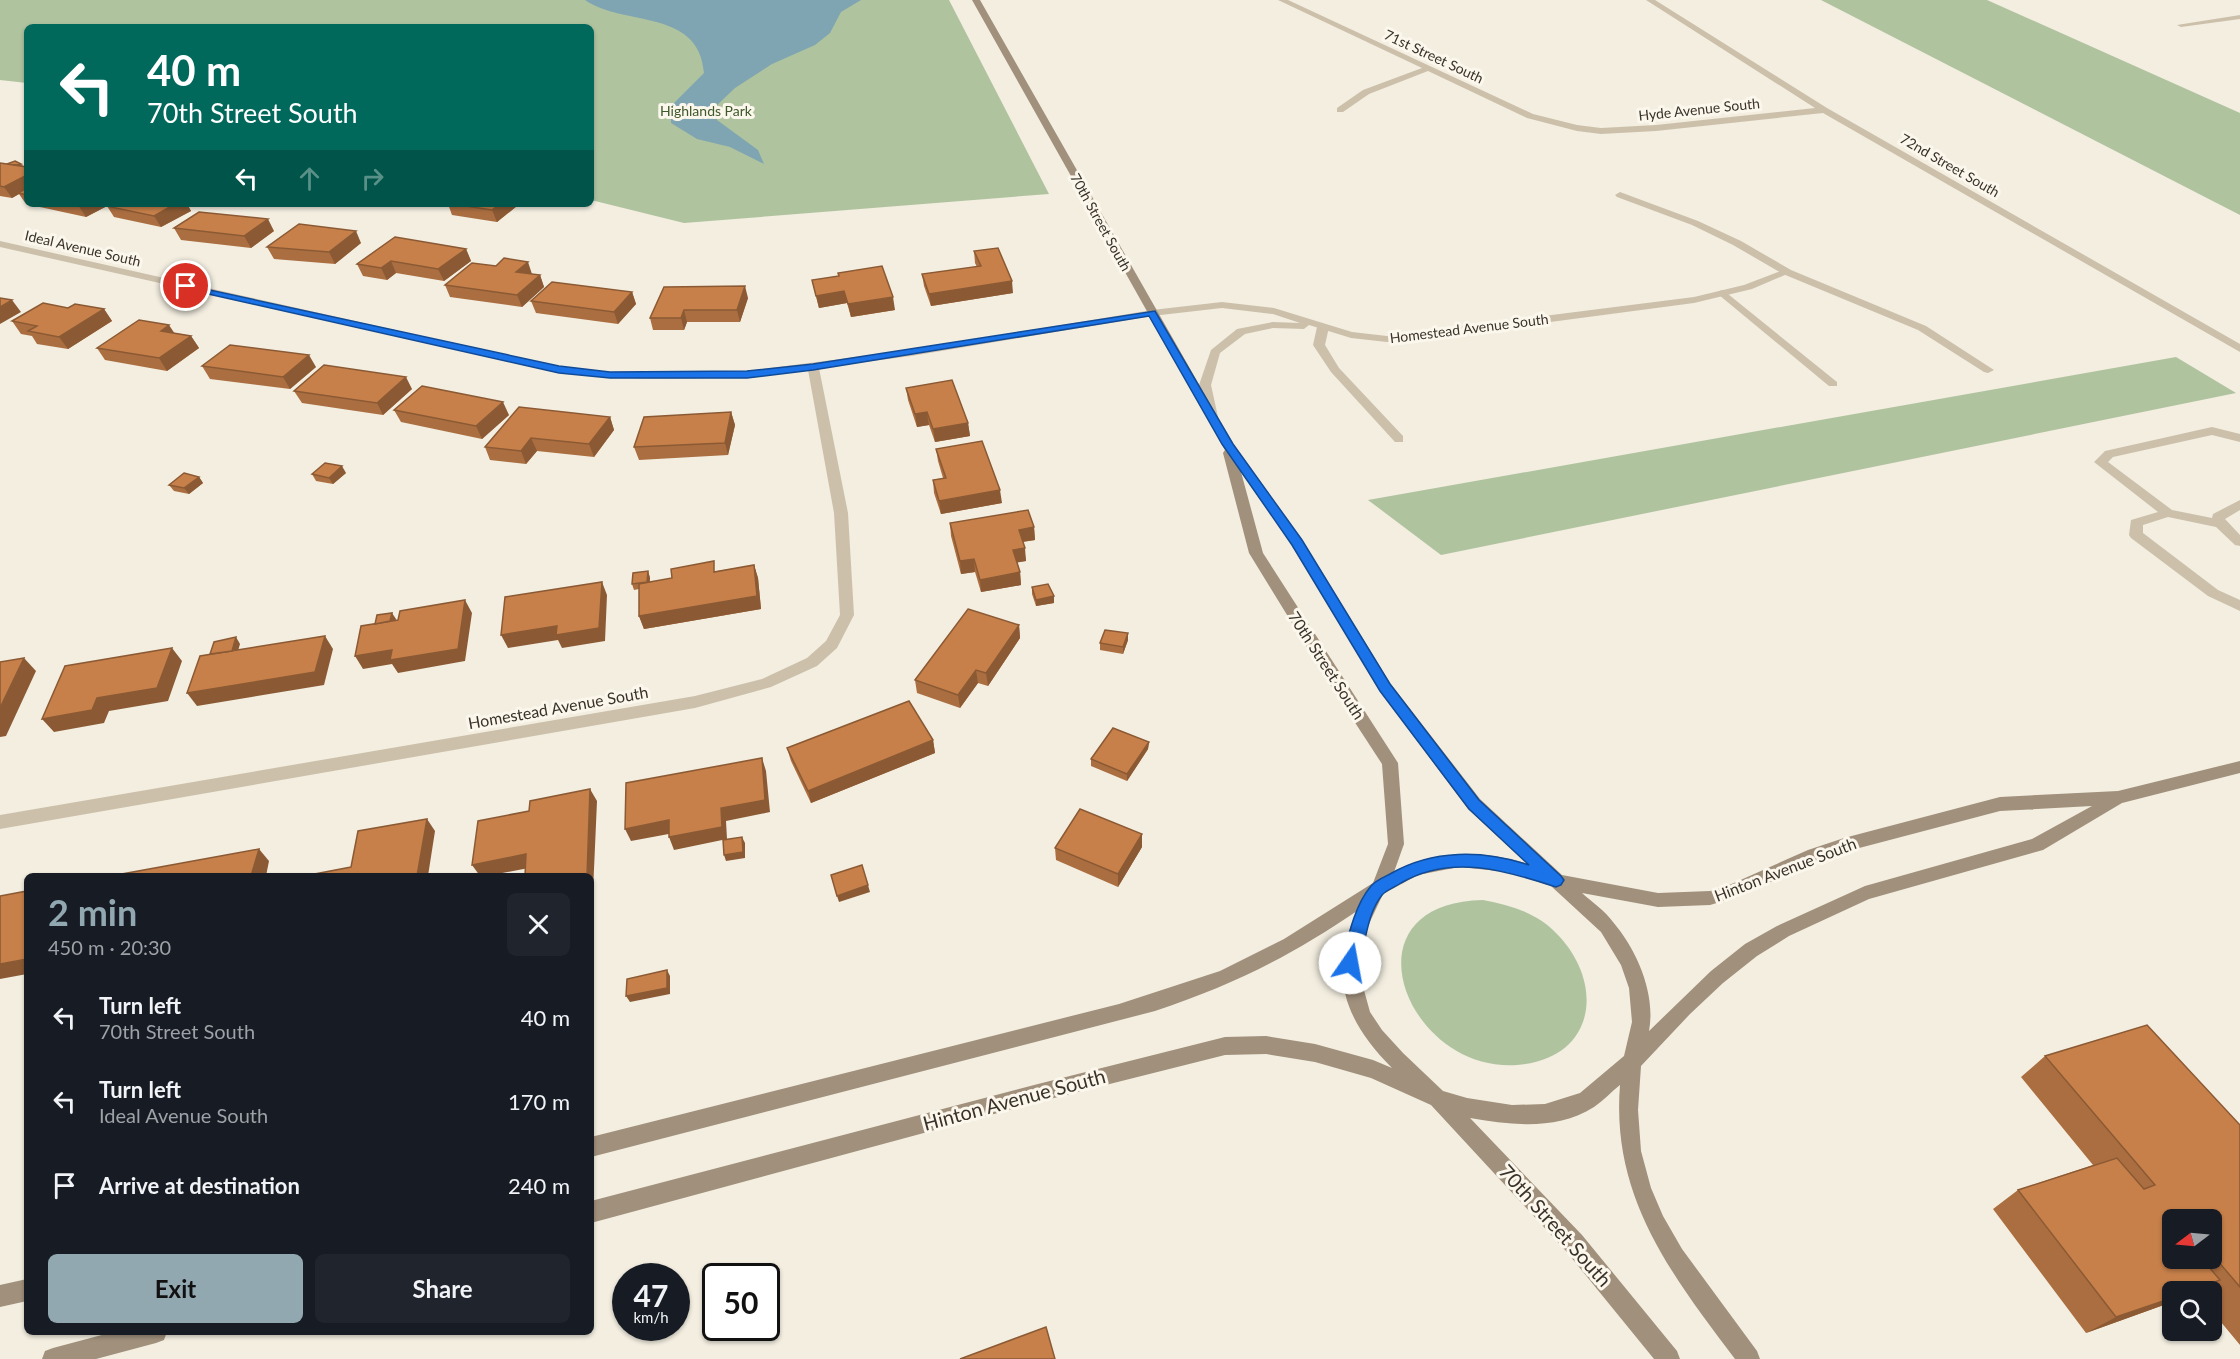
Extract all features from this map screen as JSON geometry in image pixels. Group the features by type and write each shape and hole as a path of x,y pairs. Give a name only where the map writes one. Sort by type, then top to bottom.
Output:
{"main road":[{"name":"70th Street South","path":"976,0 1227,444 1297,543 1391,696 1474,804 1606,927 1629,962 1638,988 1641,1022 1632,1063"},
{"name":"70th Street South","path":"1227,444 1256,553 1329,671 1390,763 1396,844 1359,926 1351,951 1350,972 1362,1016 1375,1036 1396,1059 1437,1098 1574,1243 1669,1359"},
{"name":"Hinton Avenue South","path":"1378,888 1415,869 1459,860 1508,865 1556,881 1658,900 1710,898 1731,892 1814,855 1844,845 2000,804 2118,798 2240,767"},
{"name":"Hinton Avenue South","path":"594,1211 1038,1093 1225,1046 1266,1045 1315,1053 1373,1069 1437,1098 1497,1113 1545,1114 1569,1108 1587,1100 1632,1063 1683,1008 1717,977 1751,950 1783,931 1864,893 2037,845 2118,798"},
{"path":"594,1146 1108,1016 1173,997 1270,956 1378,888"},
{"path":"1632,1063 1626,1109 1630,1150 1649,1213 1685,1273 1749,1359"},
{"path":"0,1296 24,1291"},
{"path":"52,1359 144,1335"}],"street":[{"name":"71st Street South","path":"1282,0 1530,116 1577,128"},
{"name":"72nd Street South","path":"1650,0 1824,110 2240,349"},
{"path":"2181,24 2240,17"},
{"path":"1340,110 1366,92 1430,68"},
{"name":"Hyde Avenue South","path":"1577,128 1601,131 1656,128 1824,110"},
{"path":"1620,195 1695,223 1737,243 1786,272 1922,328 1988,370"},
{"name":"Ideal Avenue South","path":"0,244 559,370 610,375 747,374 813,367 1152,313"},
{"name":"Homestead Avenue South","path":"1152,313 1222,305 1274,311 1351,335 1387,339 1683,301 1748,287 1786,272"},
{"path":"1723,293 1833,384"},
{"path":"1212,417 1205,385 1215,352 1241,331 1273,325 1323,327 1319,345 1335,370 1399,439"},
{"name":"Homestead Avenue South","path":"0,822 695,702 766,684 812,662 832,644 847,615 840,513 813,367"},
{"path":"2240,438 2212,431 2109,454 2100,462 2168,513 2220,524 2240,542"},
{"path":"2220,524 2218,517 2240,504"},
{"path":"2168,513 2136,523 2136,535 2213,593 2240,606"}],"green space":[{"name":"Highlands Park","path":"0,0 949,0 1049,194 684,223 594,201 594,24 24,24 24,83 0,80"},
{"path":"1821,0 1987,0 2240,113 2240,215"},
{"path":"2176,357 2236,393 1441,555 1368,500"},
{"path":"1483,900 1522,911 1549,926 1572,953 1582,974 1586,995 1585,1016 1577,1034 1563,1049 1543,1060 1517,1065 1478,1060 1445,1043 1420,1017 1405,987 1402,956 1412,928 1439,908"}],"water":[{"path":"585,0 861,0 841,12 830,33 815,45 772,64 735,88 713,109 717,120 758,150 764,164 730,147 697,139 671,123 671,106 704,73 699,52 689,38 674,28 619,14"}],"building":[{"path":"15,161 21,164 7,164"},
{"path":"0,163 24,167 24,177 4,187 0,186"},
{"path":"111,207 170,207 154,216"},
{"path":"472,207 496,207 492,210"},
{"path":"199,212 268,219 244,236 174,228"},
{"path":"299,224 356,231 329,252 267,247"},
{"path":"395,237 466,249 438,269 391,261 381,268 357,264"},
{"path":"998,248 1012,281 929,294 922,274 981,266 974,251"},
{"path":"504,258 528,262 516,272 540,275 517,295 445,285 472,263 496,266"},
{"path":"882,266 893,297 848,304 844,291 816,296 812,280"},
{"path":"552,282 632,292 614,312 531,301"},
{"path":"745,286 737,310 684,310 681,318 650,318 664,287"},
{"path":"0,298 12,300 0,307"},
{"path":"43,303 68,308 75,304 104,309 59,337 28,331 37,326 12,321"},
{"path":"139,320 169,325 161,331 191,336 159,358 97,348"},
{"path":"230,345 309,355 283,377 202,366"},
{"path":"324,365 406,377 377,403 294,391"},
{"path":"952,380 968,423 933,429 927,412 915,414 906,388"},
{"path":"422,386 503,402 476,426 394,410"},
{"path":"519,407 610,417 589,444 531,438 521,451 485,447"},
{"path":"731,412 725,443 634,447 644,417"},
{"path":"982,441 1000,490 939,501 933,480 946,478 936,449"},
{"path":"325,463 342,466 329,478 312,474"},
{"path":"184,473 199,477 184,488 169,485"},
{"path":"1028,510 1034,527 1019,530 1025,548 1013,550 1020,572 980,580 974,559 960,561 950,523"},
{"path":"714,561 714,572 754,565 757,596 639,616 639,584 672,578 671,569"},
{"path":"648,571 647,582 632,584 633,573"},
{"path":"602,582 599,628 556,635 557,626 501,635 505,597"},
{"path":"1048,584 1054,596 1036,600 1032,587"},
{"path":"465,600 458,649 390,660 392,650 355,656 361,626 398,620 400,611"},
{"path":"968,609 1019,625 986,673 976,670 958,695 915,680"},
{"path":"392,613 390,621 375,624 377,615"},
{"path":"1105,630 1128,633 1123,647 1100,643"},
{"path":"325,636 315,672 187,693 200,656"},
{"path":"236,637 232,651 210,654 214,642"},
{"path":"172,648 157,688 97,698 92,710 42,719 65,666"},
{"path":"24,658 0,708 0,662"},
{"path":"909,701 933,740 808,791 787,748"},
{"path":"1113,728 1149,742 1127,774 1091,759"},
{"path":"762,758 765,800 721,808 722,827 669,837 669,820 625,829 626,783"},
{"path":"590,789 587,873 525,873 526,854 472,865 478,821 529,811 530,801"},
{"path":"1080,809 1142,834 1118,874 1055,848"},
{"path":"427,819 418,873 320,873 351,867 358,831"},
{"path":"742,837 743,852 724,855 723,840"},
{"path":"259,849 252,873 127,873"},
{"path":"862,865 868,885 837,896 831,875"},
{"path":"24,892 24,960 0,964 0,896"},
{"path":"667,970 667,988 626,996 627,979"},
{"path":"2147,1025 2240,1125 2240,1287 2222,1266 2222,1209 2162,1209 2162,1269 2210,1269 2220,1280 2162,1281 2162,1301 2116,1317 2018,1190 2117,1158 2144,1189 2155,1185 2045,1056"},
{"path":"1046,1327 1055,1359 960,1359"}],"route":[{"path":"186,286 559,370 610,375 747,374 813,367 1152,313 1227,444 1297,543 1385,687 1474,804 1556,880 1508,865 1482,860 1447,861 1404,873 1377,889 1359,926 1351,951 1350,963"}]}
